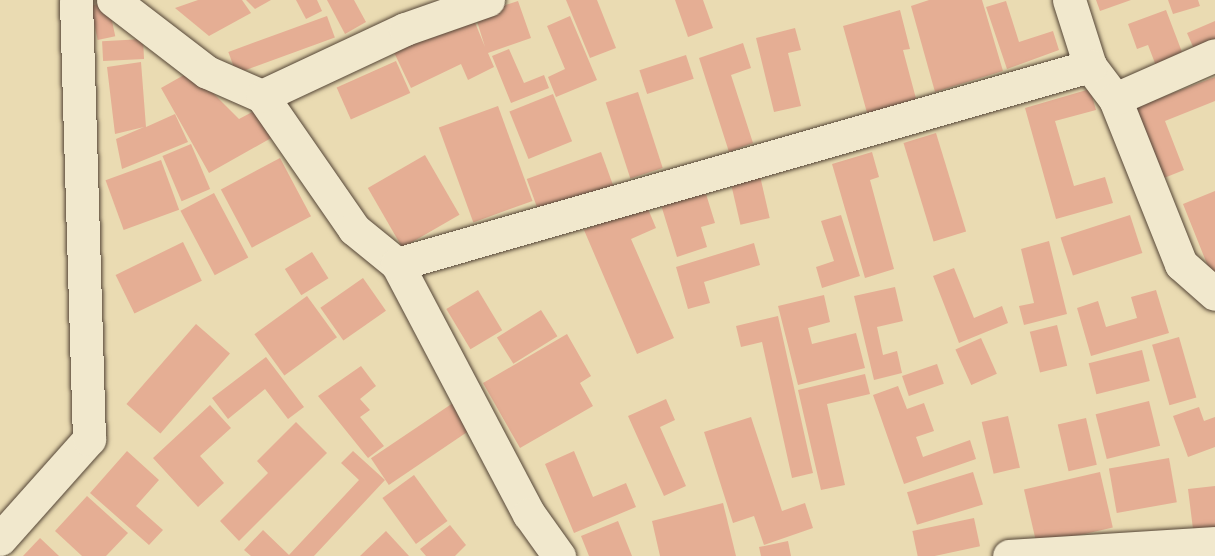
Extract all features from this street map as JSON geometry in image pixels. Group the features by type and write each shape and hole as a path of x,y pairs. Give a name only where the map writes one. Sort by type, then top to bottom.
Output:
{"street":[{"path":"0,539 89,439 76,0"},
{"path":"113,0 207,72 262,96 354,229 397,264 529,514 559,556"},
{"path":"262,96 405,29 488,0"},
{"path":"1069,0 1090,66 1115,99 1181,264 1215,294"},
{"path":"1115,99 1215,55"},
{"path":"397,264 1090,66"},
{"path":"1009,556 1215,543"}],"building":[{"path":"198,0 242,0 251,13 209,36 175,8"},
{"path":"246,0 271,0 255,9"},
{"path":"296,0 317,0 322,11 306,19"},
{"path":"327,0 354,0 366,22 345,34"},
{"path":"566,0 597,0 616,48 590,58"},
{"path":"675,0 703,0 713,28 688,37"},
{"path":"929,0 982,0 1003,71 935,92 911,6"},
{"path":"1096,0 1131,0 1100,11"},
{"path":"1168,0 1198,0 1200,6 1173,14"},
{"path":"518,1 531,38 488,53 494,67 468,80 461,64 411,88 390,44 472,15 485,47 475,15"},
{"path":"1006,1 1019,42 1053,31 1059,50 1007,69 986,7"},
{"path":"108,2 115,36 98,40 90,6"},
{"path":"900,10 910,49 903,50 918,106 869,120 843,26"},
{"path":"1166,10 1185,60 1158,71 1148,45 1137,49 1128,24"},
{"path":"327,16 335,38 236,74 228,52"},
{"path":"570,16 597,80 556,97 548,77 565,69 547,26"},
{"path":"1215,21 1215,50 1198,58 1187,33"},
{"path":"795,28 801,50 788,53 801,106 774,112 756,38"},
{"path":"143,39 144,59 103,61 102,41"},
{"path":"743,43 751,68 731,75 753,143 729,152 699,58"},
{"path":"509,49 524,83 544,75 549,88 511,103 492,56"},
{"path":"686,55 694,79 647,94 639,70"},
{"path":"396,61 410,93 351,119 337,87"},
{"path":"141,62 146,127 175,114 188,142 122,169 116,139 144,127 115,134 107,67"},
{"path":"191,71 239,119 260,108 280,133 209,173 161,88"},
{"path":"1215,77 1215,101 1165,121 1184,170 1159,180 1131,109"},
{"path":"1090,89 1096,110 1055,121 1074,186 1105,177 1113,203 1056,219 1025,108"},
{"path":"638,92 663,168 630,179 606,103"},
{"path":"553,94 572,141 529,159 509,112"},
{"path":"498,106 533,201 473,222 439,128"},
{"path":"936,133 966,231 934,241 903,143"},
{"path":"191,144 210,189 182,201 162,156"},
{"path":"601,152 614,188 540,215 527,179"},
{"path":"872,152 879,177 870,180 894,269 865,278 832,164"},
{"path":"425,155 460,215 402,248 368,188"},
{"path":"280,158 311,216 252,248 221,189"},
{"path":"161,160 179,210 124,230 106,180"},
{"path":"760,176 770,218 740,225 731,183"},
{"path":"702,181 715,223 701,227 707,247 677,257 658,195"},
{"path":"1215,191 1215,284 1183,204"},
{"path":"214,193 248,257 215,275 180,211"},
{"path":"646,204 656,228 631,239 674,338 637,354 584,230"},
{"path":"841,215 860,276 822,288 816,267 834,261 821,221"},
{"path":"1130,215 1142,253 1073,276 1061,238"},
{"path":"1049,241 1067,314 1024,325 1019,306 1034,303 1021,249"},
{"path":"183,242 202,281 134,314 116,275"},
{"path":"754,243 760,265 704,282 710,303 688,309 676,267"},
{"path":"312,252 328,278 301,295 285,269"},
{"path":"954,268 974,318 1002,306 1008,323 959,343 933,276"},
{"path":"363,278 386,311 343,341 320,308"},
{"path":"895,287 903,321 877,327 883,355 897,351 902,373 874,380 854,296"},
{"path":"478,290 502,330 470,349 446,309"},
{"path":"1156,290 1169,333 1091,356 1077,308 1098,301 1106,327 1137,318 1131,297"},
{"path":"824,295 830,322 808,328 812,344 856,333 865,368 798,385 778,306"},
{"path":"307,296 337,337 284,375 254,334"},
{"path":"541,310 557,336 513,364 497,338"},
{"path":"778,316 813,473 792,478 762,342 741,347 736,326"},
{"path":"196,324 230,354 160,434 126,404"},
{"path":"1057,325 1067,366 1040,373 1030,332"},
{"path":"567,334 591,376 580,383 593,406 520,448 483,383"},
{"path":"1179,337 1196,398 1169,405 1152,345"},
{"path":"981,338 997,374 971,385 955,349"},
{"path":"1142,350 1150,381 1096,394 1089,363"},
{"path":"266,357 304,407 288,419 265,389 228,419 212,398"},
{"path":"937,364 944,384 909,396 902,376"},
{"path":"361,366 376,386 360,399 370,410 360,417 384,446 368,458 318,396"},
{"path":"865,374 870,394 827,404 845,485 821,490 798,390"},
{"path":"898,386 907,409 924,403 934,431 916,437 923,457 970,440 976,459 904,484 873,395"},
{"path":"666,399 675,420 660,427 686,486 664,496 628,416"},
{"path":"1149,401 1160,446 1107,459 1096,414"},
{"path":"453,403 471,430 389,485 371,458"},
{"path":"210,405 231,428 200,456 224,483 198,507 153,458"},
{"path":"1199,407 1204,421 1215,417 1215,447 1188,457 1173,416"},
{"path":"1008,416 1020,468 994,474 982,422"},
{"path":"751,417 782,511 805,503 813,528 764,545 754,516 733,523 704,432"},
{"path":"1086,418 1097,465 1069,471 1058,425"},
{"path":"296,422 327,453 239,541 220,521 268,473 257,461"},
{"path":"127,451 159,480 136,506 163,530 149,545 90,493"},
{"path":"353,451 385,480 314,556 251,556 244,550 263,530 289,555 359,480 341,463"},
{"path":"574,451 593,497 626,483 636,507 574,533 545,464"},
{"path":"1169,458 1177,502 1117,513 1109,469"},
{"path":"973,472 983,505 917,525 907,492"},
{"path":"1100,472 1113,528 1037,545 1024,490"},
{"path":"414,475 448,521 416,544 382,498"},
{"path":"1215,486 1215,535 1194,537 1188,489"},
{"path":"87,496 128,533 106,556 82,556 55,531"},
{"path":"723,503 736,556 660,556 652,521"},
{"path":"974,518 980,546 935,556 918,556 912,531"},
{"path":"618,521 632,556 589,556 581,536"},
{"path":"450,525 466,545 455,556 426,556 420,549"},
{"path":"386,531 409,556 360,556"},
{"path":"40,538 59,556 23,556"},
{"path":"788,541 791,556 761,556 759,547"}]}
